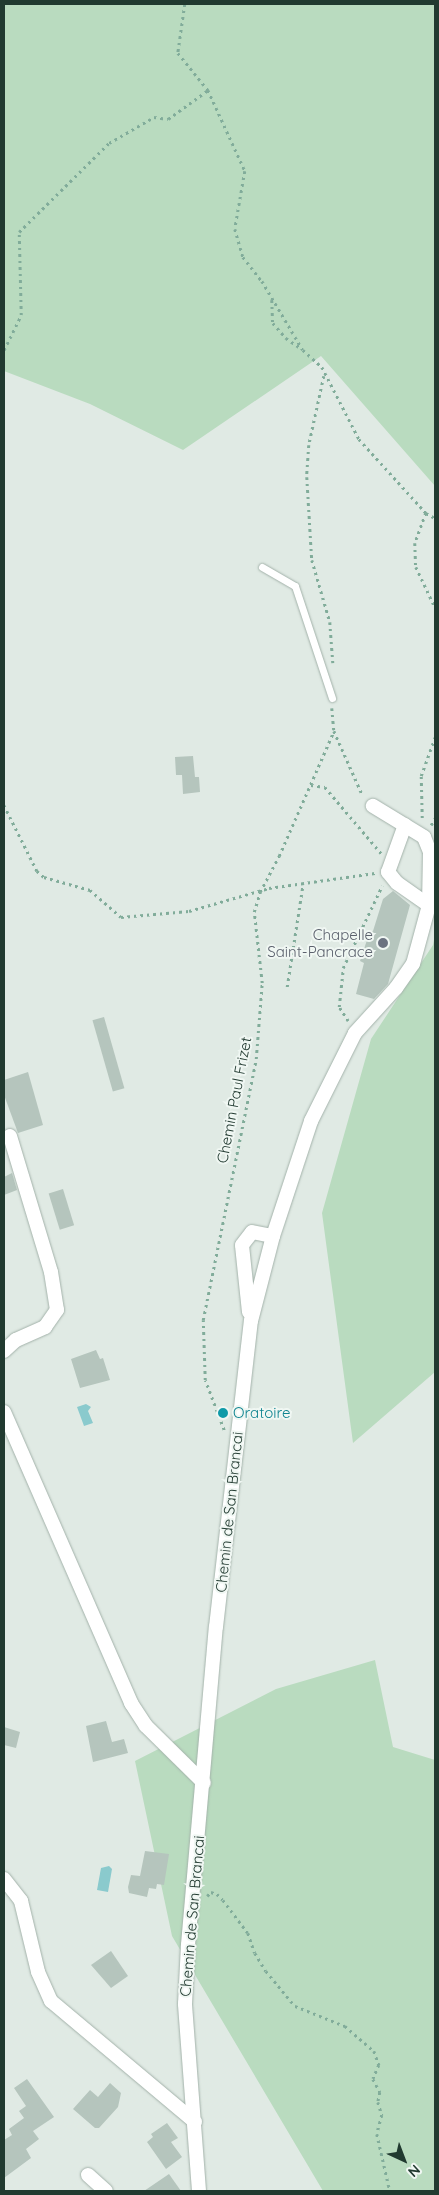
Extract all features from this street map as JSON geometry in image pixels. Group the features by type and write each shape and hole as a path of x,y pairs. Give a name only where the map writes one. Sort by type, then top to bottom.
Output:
{"street":[{"path":"373,806 424,837"},
{"path":"405,825 389,868 397,883 428,905"},
{"name":"Chemin de San Brancai","path":"199,2191 185,2004 190,1909 204,1783 216,1627 251,1321 273,1236 311,1121 355,1033 408,972 418,951 428,905 430,852 424,837"},
{"path":"4,1351 16,1340 45,1327 57,1310 51,1272 10,1136"},
{"path":"251,1321 241,1261 242,1245 252,1232 273,1236"},
{"path":"4,1412 131,1703 146,1726 204,1783"},
{"path":"4,1879 21,1902 38,1972 51,2001 195,2122"},
{"path":"88,2175 106,2191"}],"lane":[{"path":"262,567 295,586 332,698"}],"path":[{"path":"185,4 178,53 208,90 244,171 235,229 243,257 272,298 303,350"},
{"path":"4,350 21,315 19,232 109,142 154,117 168,119 208,90"},
{"path":"272,298 273,323 286,338 322,367 324,376 366,448 426,513 435,518"},
{"path":"324,376 309,445 307,477 312,560 330,622 334,671"},
{"path":"426,513 415,543 416,567 435,607"},
{"path":"332,698 334,731 357,785 373,806"},
{"name":"Chemin Paul Frizet","path":"236,1452 220,1424 205,1380 203,1320 256,1059 262,983 254,912 260,892 334,731"},
{"path":"424,837 421,776 435,737"},
{"path":"310,786 325,787 389,868"},
{"path":"4,805 37,871 44,877 90,890 121,917 189,912 260,892 389,868"},
{"path":"355,1033 339,1007 343,968 389,868"},
{"path":"287,987 303,884"},
{"path":"190,1909 211,1892 217,1894 248,1933 255,1953 288,2000 302,2011 345,2026 374,2051 379,2065 373,2079 380,2092 378,2102 382,2115 377,2134 390,2191"}],"green space":[{"path":"4,4 435,4 435,486 321,356 183,450 90,404 4,371"},
{"path":"435,934 435,1372 353,1443 322,1213 371,1039 433,945"},
{"path":"375,1660 393,1747 435,1760 435,2191 323,2191 172,1936 135,1761 276,1689"}],"water":[{"path":"86,1404 91,1407 88,1411 93,1423 84,1426 77,1407"},
{"path":"109,1866 112,1869 108,1892 97,1890 101,1868"}],"building":[{"path":"193,756 195,777 199,777 200,792 183,794 182,775 176,775 175,757"},
{"name":"Chapelle Saint-Pancrace","path":"393,891 410,905 388,984 374,999 356,994 364,963 360,961 370,931 373,931 383,899"},
{"path":"104,1017 124,1088 113,1091 92,1020"},
{"path":"28,1072 43,1125 18,1133 4,1095 4,1080"},
{"path":"12,1173 17,1190 4,1195 4,1177"},
{"path":"63,1189 74,1225 60,1230 49,1193"},
{"path":"96,1350 100,1359 103,1358 110,1380 80,1388 71,1359"},
{"path":"106,1721 112,1742 124,1739 128,1753 93,1762 86,1726"},
{"path":"4,1727 20,1732 16,1748 4,1745"},
{"path":"145,1851 169,1854 164,1885 157,1884 156,1889 149,1888 147,1897 129,1893 128,1887 131,1875 140,1876"},
{"path":"111,1951 128,1976 111,1988 91,1965"},
{"path":"27,2079 54,2117 33,2131 39,2139 26,2149 31,2158 4,2178 4,2140 12,2135 9,2129 24,2118 19,2111 26,2106 14,2088"},
{"path":"110,2083 121,2093 118,2107 99,2128 95,2128 73,2109 90,2090 98,2097"},
{"path":"167,2123 178,2138 171,2142 182,2157 166,2169 147,2142 153,2137 151,2134"},
{"path":"169,2174 181,2191 144,2191"}],"place":[{"name":"Chapelle Saint-Pancrace","path":"383,943"},
{"name":"Oratoire","path":"223,1413"}]}
